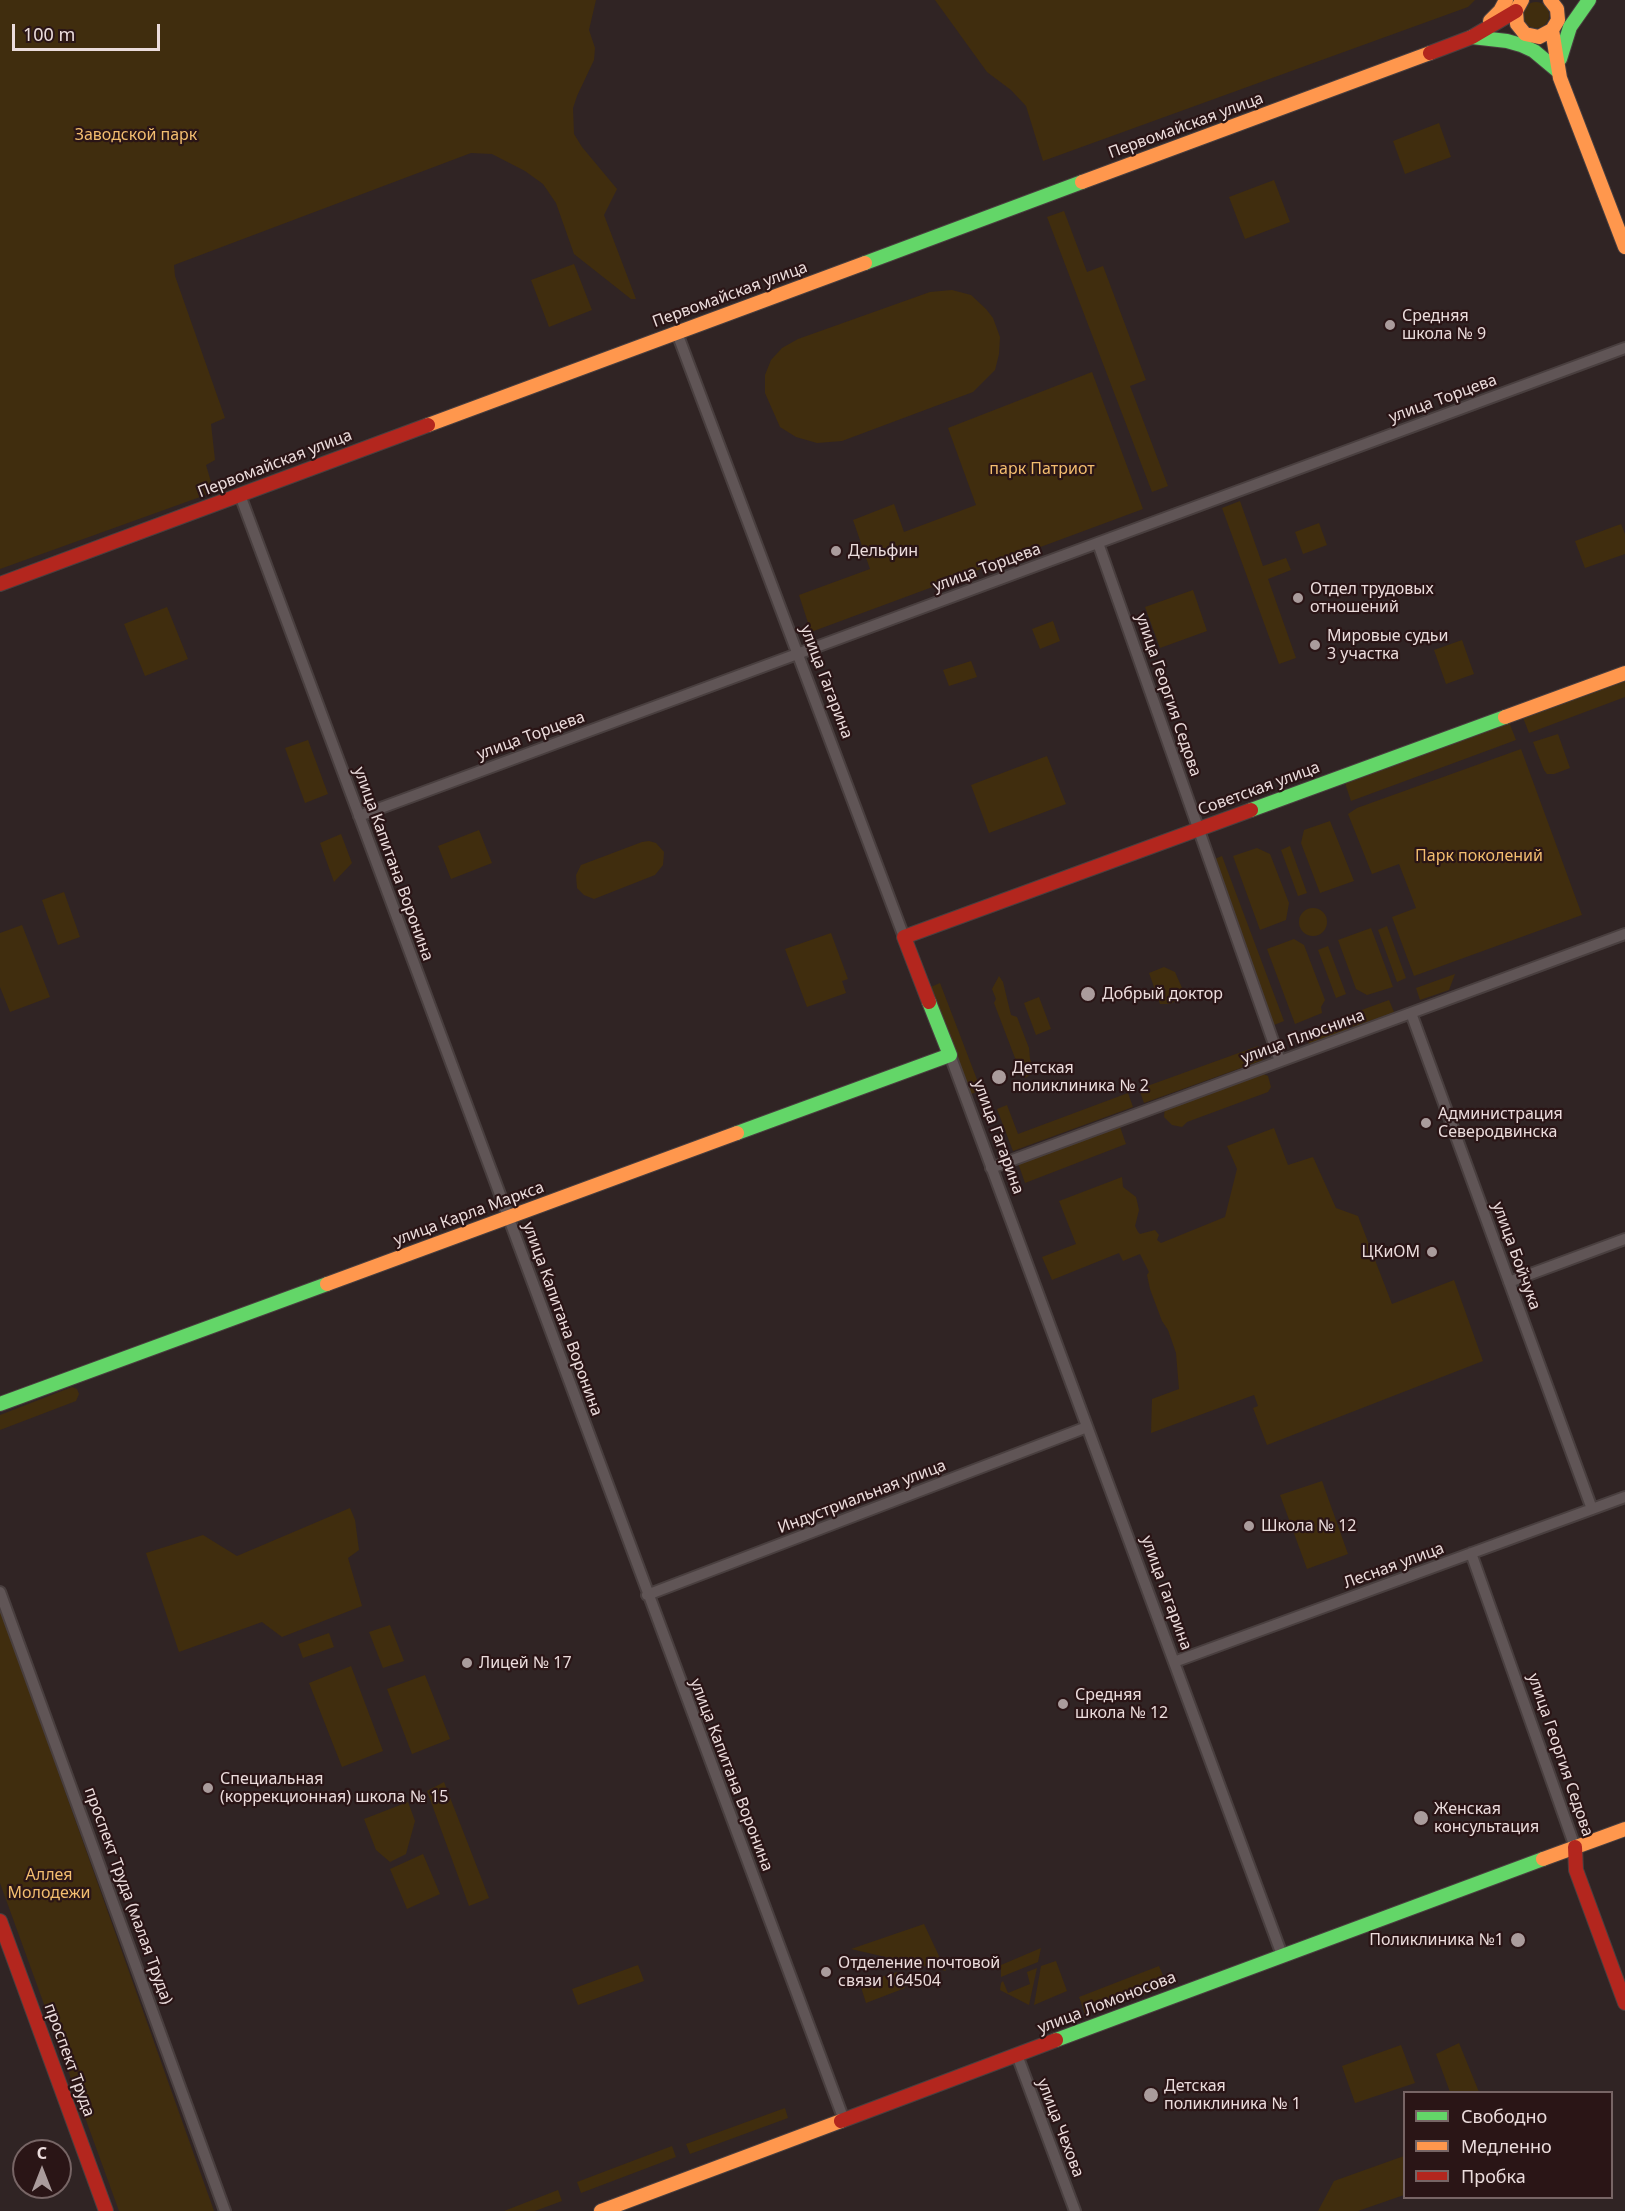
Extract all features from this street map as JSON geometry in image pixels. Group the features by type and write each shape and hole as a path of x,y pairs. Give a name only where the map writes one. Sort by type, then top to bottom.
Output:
{"street":[{"path":"1472,37 1500,11 1506,0"},
{"path":"1550,0 1557,9 1555,25 1558,71 1625,248"},
{"path":"1472,37 1526,33 1539,37 1588,0"},
{"path":"1558,71 1564,40 1588,0"},
{"path":"1472,37 1520,3"},
{"path":"1520,3 1515,19 1558,71"},
{"path":"1472,37 1521,45 1540,56 1558,71"},
{"name":"Первомайская улица","path":"0,584 1472,37"},
{"name":"улица Гагарина","path":"676,333 950,1055 1282,1955"},
{"name":"улица Торцева","path":"359,816 1625,348"},
{"name":"улица Капитана Воронина","path":"240,495 844,2120"},
{"name":"улица Георгия Седова","path":"1098,543 1280,1062"},
{"name":"Советская улица","path":"904,937 1625,673"},
{"name":"улица Плюснина","path":"991,1168 1625,933"},
{"name":"улица Бойчука","path":"1411,1013 1592,1509"},
{"name":"улица Карла Маркса","path":"0,1404 950,1055"},
{"path":"1509,1282 1625,1239"},
{"name":"Индустриальная улица","path":"647,1595 1087,1427"},
{"name":"Лесная улица","path":"1174,1662 1625,1497"},
{"name":"улица Георгия Седова","path":"1471,1554 1575,1847 1576,1870 1625,2003"},
{"name":"проспект Труда (малая Труда)","path":"0,1592 225,2211"},
{"name":"улица Ломоносова","path":"601,2211 1282,1955 1625,1829"},
{"name":"проспект Труда","path":"0,1921 106,2211"},
{"name":"улица Чехова","path":"1017,2055 1075,2211"}],"green space":[{"name":"Заводской парк","path":"0,0 596,0 589,30 595,48 594,60 573,108 574,134 617,189 604,215 636,299 631,299 574,254 556,203 543,184 525,171 492,154 471,153 174,265 175,276 225,418 211,424 215,460 206,465 214,492 0,569"},
{"path":"935,0 1475,0 1468,7 1043,161 1026,106 1011,90 987,72"},
{"path":"1536,2 1545,6 1549,15 1545,24 1536,28 1527,24 1523,15 1527,6"},
{"path":"1439,123 1451,157 1405,174 1393,141"},
{"path":"1274,180 1290,222 1245,239 1229,197"},
{"path":"1064,211 1087,272 1103,266 1146,380 1130,386 1168,486 1152,492 1047,217"},
{"path":"574,264 592,310 549,327 531,280"},
{"path":"952,290 971,295 986,309 993,318 1000,337 995,370 973,392 842,441 817,443 796,437 780,427 765,393 765,375 771,360 782,348 798,339 930,292"},
{"name":"парк Патриот","path":"1092,372 1143,509 811,632 799,595 870,569 853,520 894,504 904,532 976,505 948,428"},
{"path":"1240,501 1263,566 1286,558 1291,570 1268,579 1296,658 1279,664 1222,508"},
{"path":"1319,523 1327,545 1303,554 1295,532"},
{"path":"1621,524 1625,534 1625,554 1585,568 1575,541"},
{"path":"1193,590 1207,631 1160,648 1145,607"},
{"path":"167,607 188,659 145,676 124,624"},
{"path":"1053,621 1060,641 1040,649 1032,629"},
{"path":"1462,640 1474,674 1446,684 1434,650"},
{"path":"971,661 977,677 949,686 943,670"},
{"path":"1625,677 1625,697 1529,733 1522,715"},
{"path":"1509,722 1516,740 1351,801 1345,783"},
{"path":"1558,734 1570,768 1547,774 1533,742"},
{"path":"308,740 328,794 305,803 285,748"},
{"name":"Парк поколений","path":"1521,749 1582,915 1414,976 1392,917 1416,908 1399,864 1372,874 1348,814 1357,808"},
{"path":"1047,756 1066,804 989,833 971,785"},
{"path":"1330,821 1354,881 1320,893 1301,843 1304,830"},
{"path":"479,830 492,863 451,879 438,846"},
{"path":"341,834 352,863 334,882 320,843"},
{"path":"649,841 656,843 664,852 663,865 655,875 594,899 584,895 577,888 576,875 581,865"},
{"path":"1290,846 1307,893 1298,896 1281,850"},
{"path":"1257,848 1270,854 1289,903 1286,920 1260,930 1233,856"},
{"path":"1222,856 1284,1021 1274,1025 1212,860"},
{"path":"64,892 80,937 58,945 42,900"},
{"path":"1313,908 1323,912 1327,922 1323,932 1313,936 1303,932 1299,922 1303,912"},
{"path":"22,925 50,997 10,1012 0,987 0,933"},
{"path":"1387,926 1406,978 1397,982 1378,930"},
{"path":"1371,928 1393,987 1367,995 1356,989 1338,940"},
{"path":"831,933 848,979 842,981 846,993 807,1007 785,949"},
{"path":"1294,939 1304,945 1325,1000 1321,1007 1322,1013 1295,1024 1267,949"},
{"path":"1328,946 1346,994 1336,998 1318,950"},
{"path":"1164,967 1175,972 1182,988 1176,1001 1170,1004 1160,1004 1149,973"},
{"path":"1455,974 1449,990 1420,1000 1416,988"},
{"path":"999,976 1003,982 1011,1015 1017,1017 1029,1048 1035,1072 1025,1078 994,1003 996,999 992,989"},
{"path":"940,983 981,1090 969,1095 959,1069 960,1063 931,987"},
{"path":"1039,997 1051,1029 1036,1035 1024,1003"},
{"path":"1389,1000 1394,1012 1353,1027 1348,1015"},
{"path":"1344,1017 1349,1029 1309,1044 1305,1031"},
{"path":"1258,1046 1263,1060 1144,1103 1139,1089"},
{"path":"1259,1072 1268,1076 1271,1087 1268,1092 1187,1122 1182,1127 1172,1125 1164,1117 1165,1107"},
{"path":"1128,1093 1133,1107 1013,1151 997,1109 1007,1105 1018,1134"},
{"path":"1119,1124 1126,1144 1025,1183 1018,1163"},
{"path":"1274,1128 1288,1165 1313,1157 1336,1208 1358,1216 1392,1304 1454,1280 1483,1361 1267,1445 1253,1408 1258,1406 1254,1395 1151,1433 1152,1399 1179,1389 1176,1353 1150,1289 1147,1275 1149,1272 1140,1254 1123,1261 1119,1253 1052,1280 1042,1257 1076,1244 1059,1201 1122,1177 1123,1187 1136,1197 1139,1210 1135,1226 1138,1232 1140,1234 1155,1230 1159,1235 1157,1240 1161,1243 1225,1217 1237,1169 1227,1146"},
{"path":"72,1387 77,1389 79,1394 76,1401 0,1430 0,1415"},
{"path":"1322,1481 1348,1554 1307,1569 1280,1495"},
{"path":"350,1508 355,1520 359,1550 348,1558 362,1606 282,1637 262,1622 179,1652 146,1553 203,1535 237,1556"},
{"name":"Аллея Молодежи","path":"0,1608 214,2211 119,2211 0,1883"},
{"path":"390,1625 404,1661 383,1668 369,1632"},
{"path":"329,1633 334,1647 303,1658 298,1644"},
{"path":"351,1666 383,1751 342,1767 309,1683"},
{"path":"425,1675 450,1739 412,1754 387,1689"},
{"path":"444,1782 489,1898 469,1906 427,1791"},
{"path":"408,1802 415,1821 406,1854 390,1862 376,1850 364,1819"},
{"path":"423,1854 440,1894 407,1909 390,1869"},
{"path":"924,1924 946,1971 851,1949"},
{"path":"1041,1948 1038,1962 1001,1977 1001,1965"},
{"path":"1056,1961 1067,1991 1034,2005 1041,1966"},
{"path":"638,1965 644,1981 578,2005 572,1989"},
{"path":"1159,1966 1166,1983 1144,1995 1085,2014 1079,1997"},
{"path":"1037,1968 1029,2005 1000,1990 1003,1981 1008,1993 1030,1984 1027,1972"},
{"path":"897,1972 905,1988 866,2003 860,1984"},
{"path":"1459,2043 1479,2091 1450,2091 1436,2054"},
{"path":"1401,2045 1415,2083 1355,2103 1342,2066"},
{"path":"785,2108 788,2118 690,2154 686,2144"},
{"path":"672,2146 676,2157 581,2193 577,2182"},
{"path":"1403,2156 1403,2195 1358,2211 1318,2211 1334,2181"},
{"path":"558,2190 562,2201 535,2211 504,2211"}],"traffic: fast":[{"path":"1560,59 1570,27 1589,0"},
{"path":"1472,37 1521,45 1534,51 1558,71"},
{"path":"865,263 1082,182"},
{"path":"1251,810 1505,717"},
{"path":"737,1133 950,1055 929,1002"},
{"path":"0,1404 327,1284"},
{"path":"1056,2040 1543,1859"}],"traffic: slow":[{"path":"1490,21 1500,11 1506,0"},
{"path":"1522,0 1516,11 1517,24 1525,34 1539,37 1552,30 1558,20 1557,9 1550,0"},
{"path":"1552,30 1560,78 1625,247"},
{"path":"1082,182 1430,53"},
{"path":"428,425 865,263"},
{"path":"1505,717 1625,673"},
{"path":"327,1284 737,1133"},
{"path":"1543,1859 1625,1829"},
{"path":"601,2211 841,2121"}],"traffic: jam":[{"path":"1430,53 1472,37 1516,11"},
{"path":"0,584 428,425"},
{"path":"929,1002 904,937 1251,810"},
{"path":"1575,1847 1576,1870 1625,2003"},
{"path":"0,1921 106,2211"},
{"path":"841,2121 1056,2040"}],"place":[{"name":"Средняя школа № 9","path":"1390,325"},
{"name":"Дельфин","path":"836,551"},
{"name":"Отдел трудовых отношений","path":"1298,598"},
{"name":"Мировые судьи 3 участка","path":"1315,645"},
{"name":"Добрый доктор","path":"1088,994"},
{"name":"Детская поликлиника № 2","path":"999,1077"},
{"name":"Администрация Северодвинска","path":"1426,1123"},
{"name":"ЦКиОМ","path":"1432,1252"},
{"name":"Школа № 12","path":"1249,1526"},
{"name":"Лицей № 17","path":"467,1663"},
{"name":"Средняя школа № 12","path":"1063,1704"},
{"name":"Специальная (коррекционная) школа № 15","path":"208,1788"},
{"name":"Женская консультация","path":"1421,1818"},
{"name":"Поликлиника №1","path":"1518,1940"},
{"name":"Отделение почтовой связи 164504","path":"826,1972"},
{"name":"Детская поликлиника № 1","path":"1151,2095"}]}
